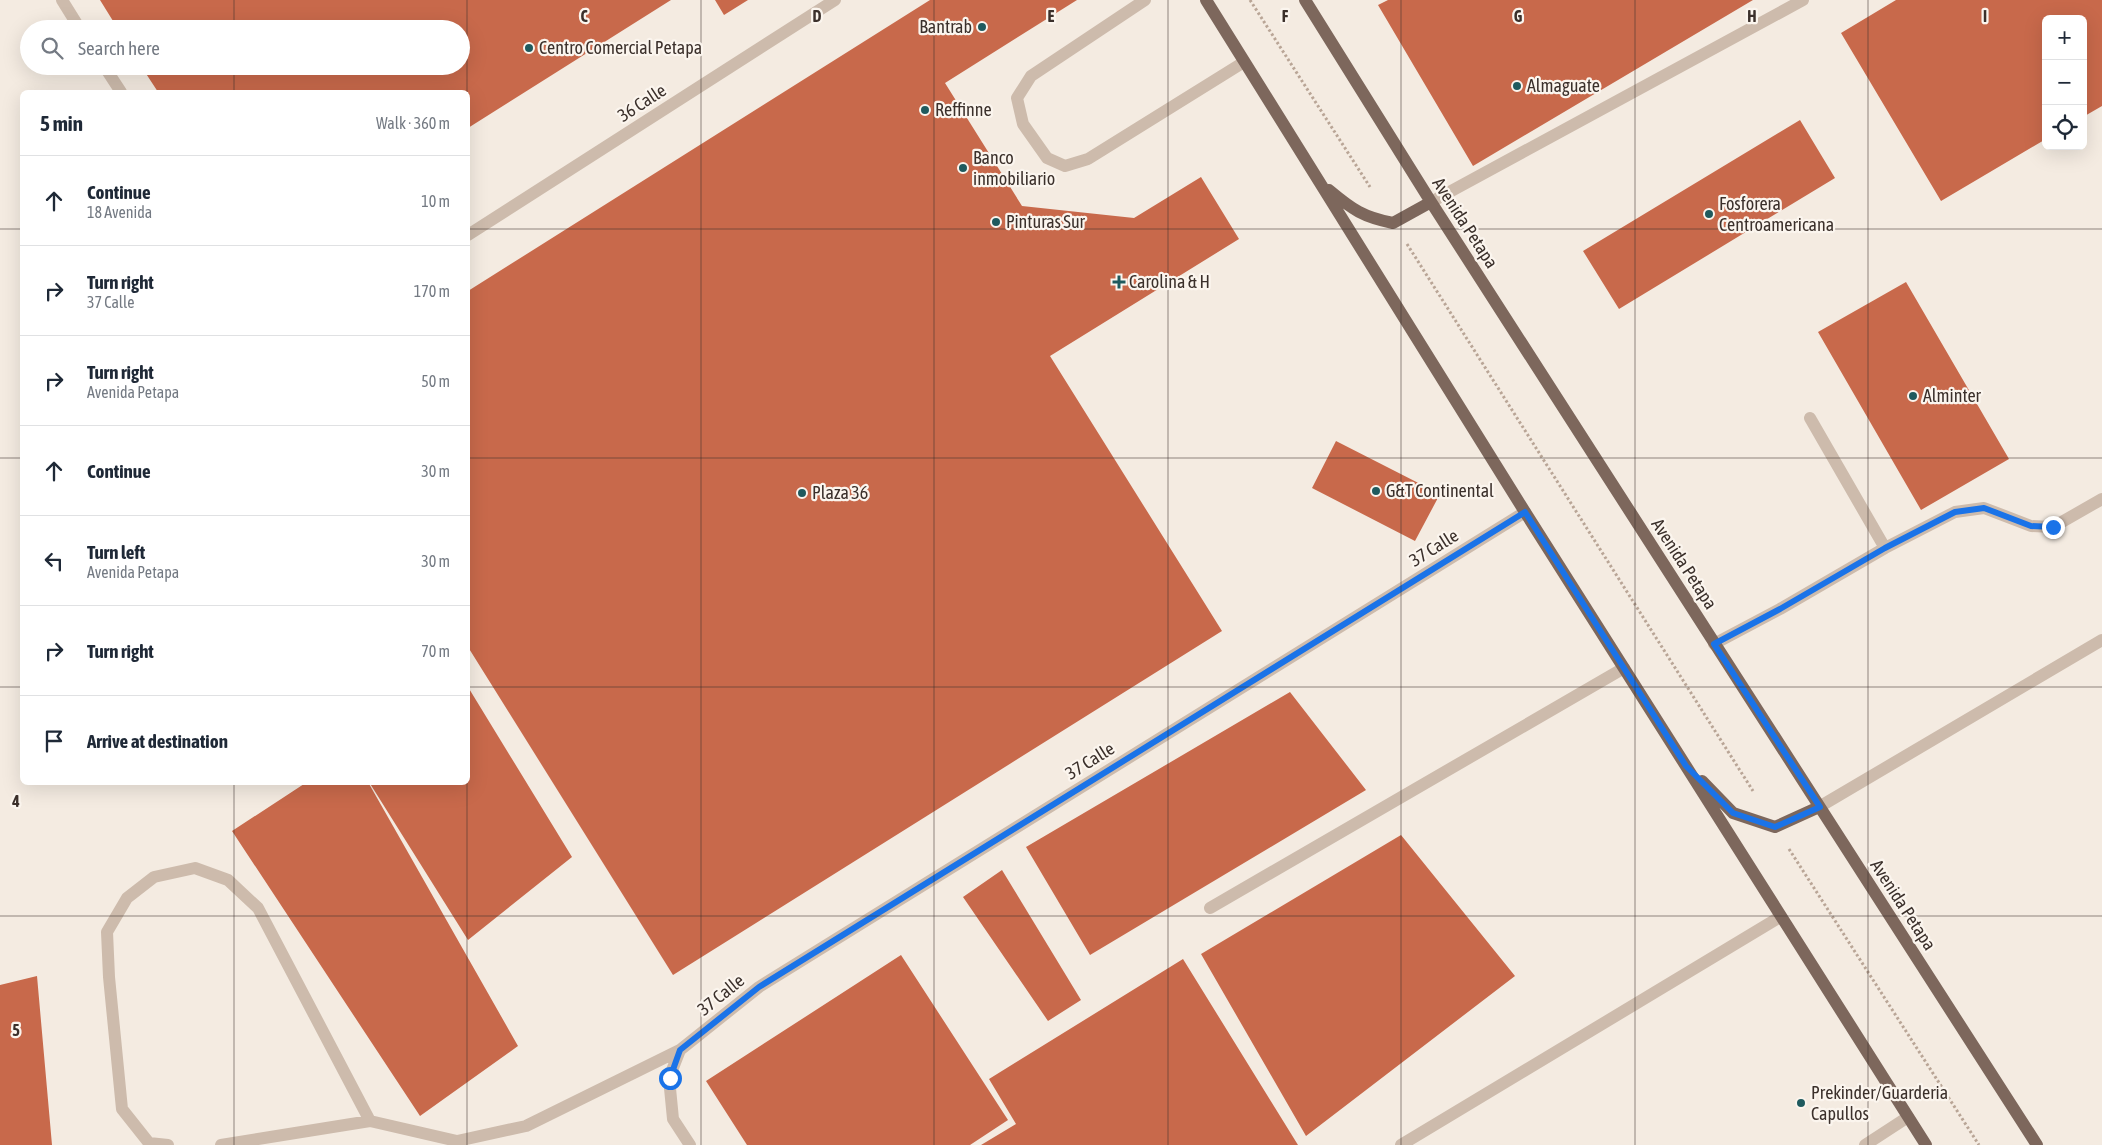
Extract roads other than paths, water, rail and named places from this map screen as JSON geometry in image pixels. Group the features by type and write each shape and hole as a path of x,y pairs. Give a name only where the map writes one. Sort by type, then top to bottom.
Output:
{"main road":[{"path":"1206,0 1525,512 1926,1145"},
{"name":"Avenida Petapa","path":"1305,0 1430,202 2037,1145"},
{"path":"1319,182 1350,209 1370,218 1394,223 1430,202"},
{"path":"1686,766 1733,813 1775,827 1820,807"}],"street":[{"path":"62,0 74,20"},
{"name":"36 Calle","path":"470,234 835,0"},
{"path":"1145,0 1031,76 1017,98 1023,124 1047,158 1065,166 1088,158 1244,62"},
{"path":"1430,202 1803,0"},
{"path":"110,75 120,90"},
{"path":"1810,418 1885,548"},
{"path":"1714,644 1780,609 1885,548 1955,512 1984,508 2031,526 2053,527 2102,499"},
{"name":"37 Calle","path":"370,1121 457,1141 526,1126 680,1050 759,987 1525,512"},
{"path":"1820,807 2102,640"},
{"path":"1210,908 1624,668"},
{"path":"168,1145 149,1142 122,1108 109,977 107,932 127,898 154,877 196,868 228,880 258,908 370,1121 221,1145"},
{"path":"1401,1145 1780,917"},
{"path":"680,1050 670,1078 673,1119 690,1145"},
{"path":"1865,1145 1908,1117"}],"place":[{"name":"Bantrab","path":"982,27"},
{"name":"Centro Comercial Petapa","path":"529,48"},
{"name":"Almaguate","path":"1517,86"},
{"name":"Reffinne","path":"925,110"},
{"name":"Banco inmobiliario","path":"963,168"},
{"name":"Fosforera Centroamericana","path":"1709,214"},
{"name":"Pinturas Sur","path":"996,222"},
{"name":"Carolina & H","path":"1119,282"},
{"name":"Alminter","path":"1913,396"},
{"name":"G&T Continental","path":"1376,491"},
{"name":"Plaza 36","path":"802,493"},
{"name":"Prekinder/Guarderia Capullos","path":"1801,1103"}]}
